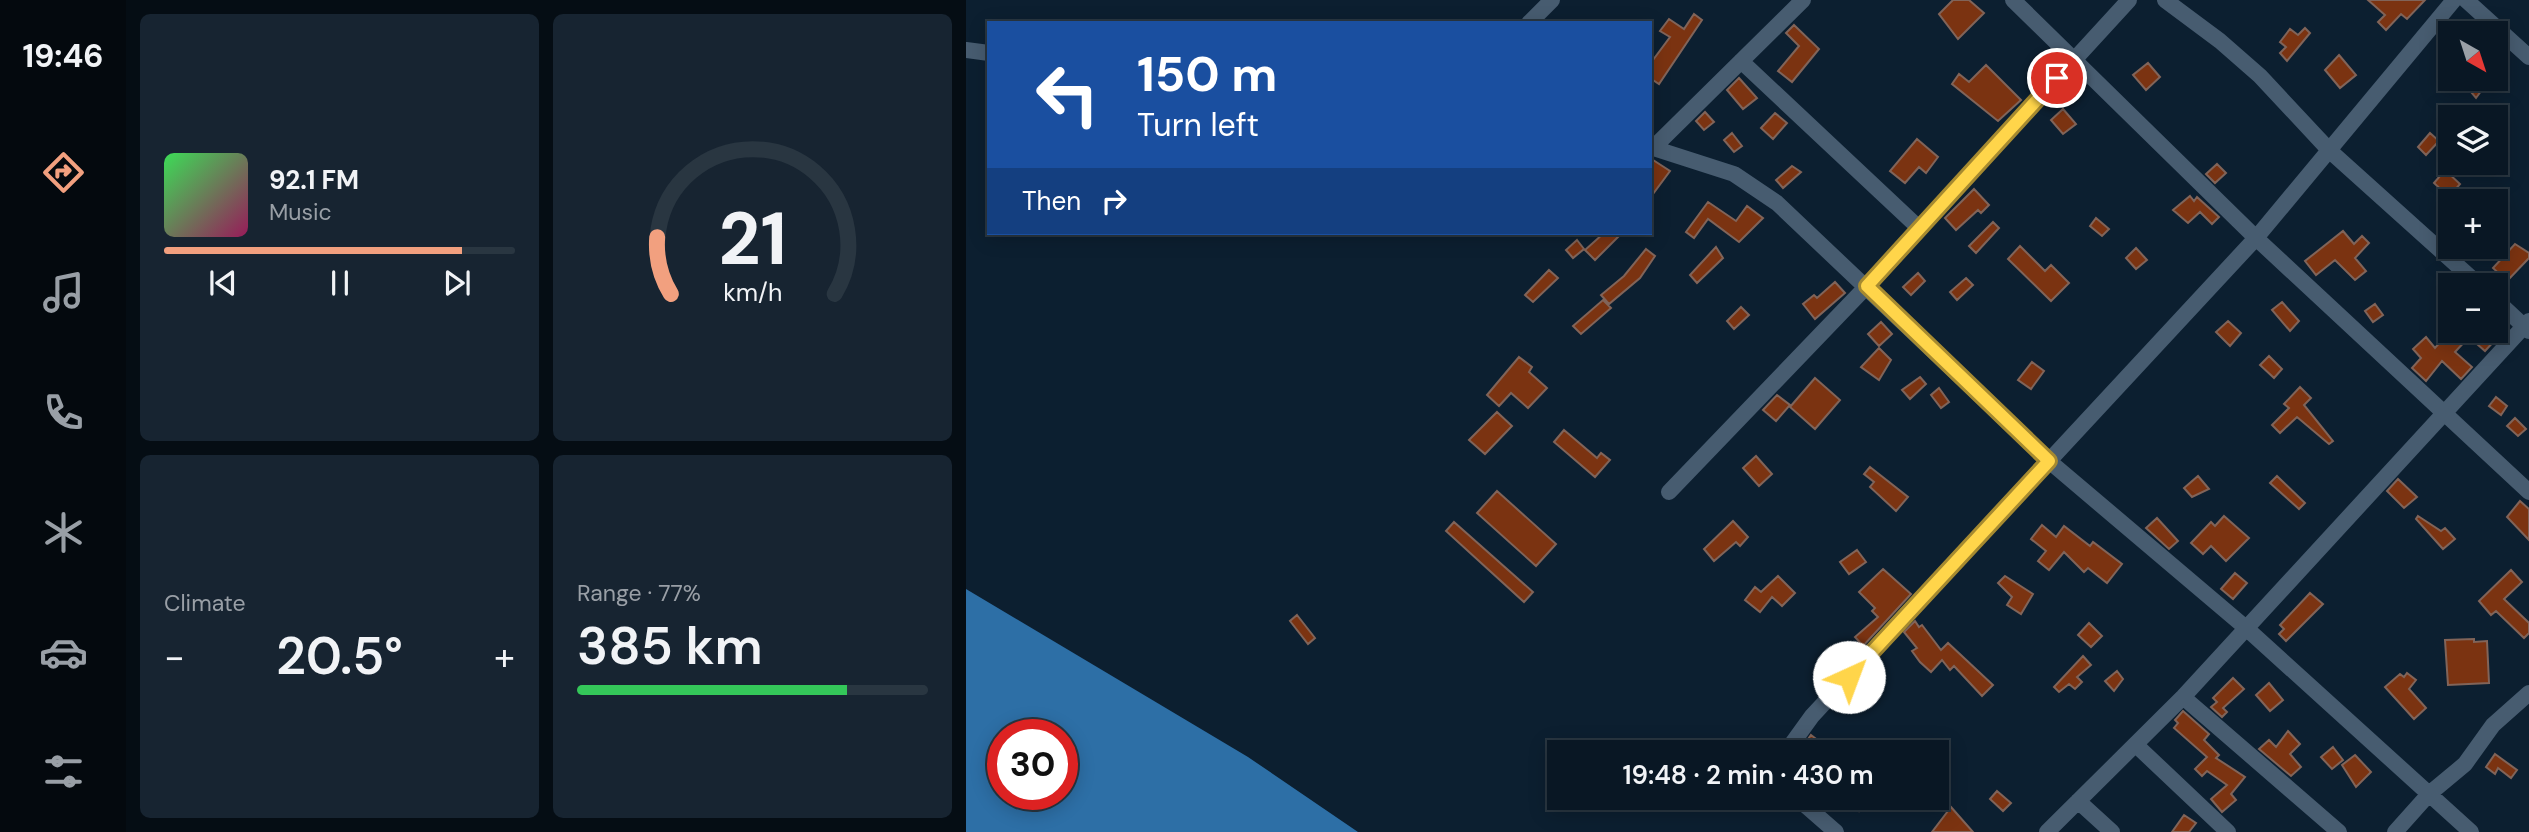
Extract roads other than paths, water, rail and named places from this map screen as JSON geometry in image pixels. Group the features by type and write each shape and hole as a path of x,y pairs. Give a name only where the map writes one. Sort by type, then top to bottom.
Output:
{"street":[{"path":"1531,21 1552,0"},
{"path":"1803,0 1652,148 1734,174 1777,203 2049,461 2246,628 2471,832"},
{"path":"2013,0 2256,238 2529,492"},
{"path":"1670,492 1867,286 2129,0"},
{"path":"2165,0 2220,41 2260,76 2330,151 2466,273"},
{"path":"1795,740 1812,716 2256,238 2454,0"},
{"path":"2466,0 2529,57"},
{"path":"966,50 987,53"},
{"path":"1741,61 1920,229"},
{"path":"2047,832 2183,696 2527,326 2508,310"},
{"path":"2395,832 2429,794 2465,764 2493,725 2529,693"},
{"path":"2183,696 2339,832"},
{"path":"2136,745 2228,832"},
{"path":"2078,801 2112,832"},
{"path":"1811,810 1836,832"}],"water":[{"path":"966,589 1248,757 1358,832 966,832"}]}
